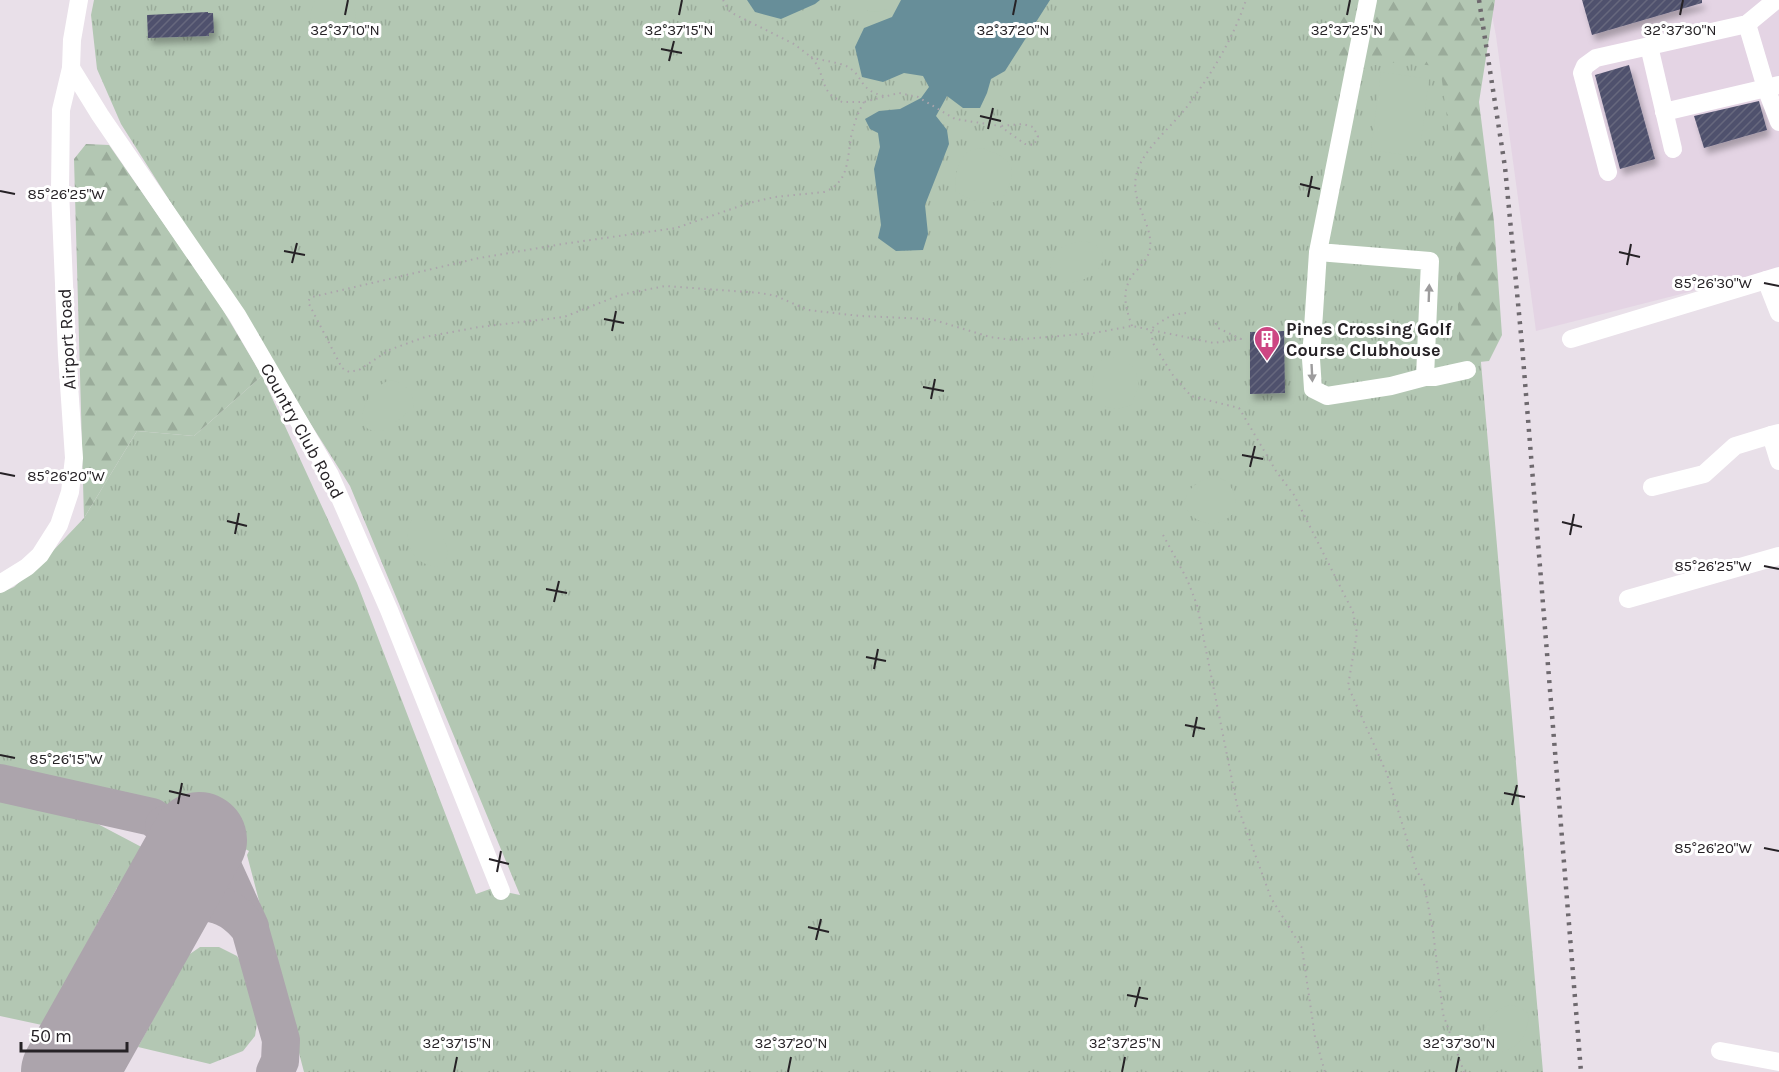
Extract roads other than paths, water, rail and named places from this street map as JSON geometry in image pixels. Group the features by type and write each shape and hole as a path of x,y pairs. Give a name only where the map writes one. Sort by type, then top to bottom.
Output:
{"street":[{"name":"Airport Road","path":"0,584 27,567 40,555 58,525 70,492 74,458 60,190 61,110 71,68 72,40 79,0"},
{"path":"1368,0 1318,252 1311,359 1313,389 1327,396 1353,393 1467,370"},
{"path":"1608,172 1582,73 1585,66 1596,58 1747,24 1776,0"},
{"path":"1747,24 1772,86 1779,122"},
{"path":"1650,46 1673,149"},
{"name":"Country Club Road","path":"71,68 100,115 237,315 330,476 389,610 501,891"},
{"path":"1664,112 1772,86"},
{"path":"1318,252 1430,261 1425,377"},
{"path":"1571,339 1773,278 1779,313"},
{"path":"1652,487 1704,474 1735,446 1775,434 1779,461"},
{"path":"1628,599 1779,556"},
{"path":"1720,1051 1779,1062"}],"water":[{"path":"747,0 820,0 781,19 755,12"},
{"path":"901,0 1050,0 1005,71 991,79 980,108 963,108 947,96 936,116 947,130 949,144 925,205 928,234 923,250 896,251 878,238 881,225 874,169 880,147 878,133 870,129 865,119 879,111 900,109 921,98 929,87 923,76 904,73 883,82 862,77 855,47 864,28 892,17"}],"railway":[{"path":"1479,0 1505,167 1522,345 1581,1072"}],"place":[{"name":"Pines Crossing Golf Course Clubhouse","path":"1267,362"}]}
